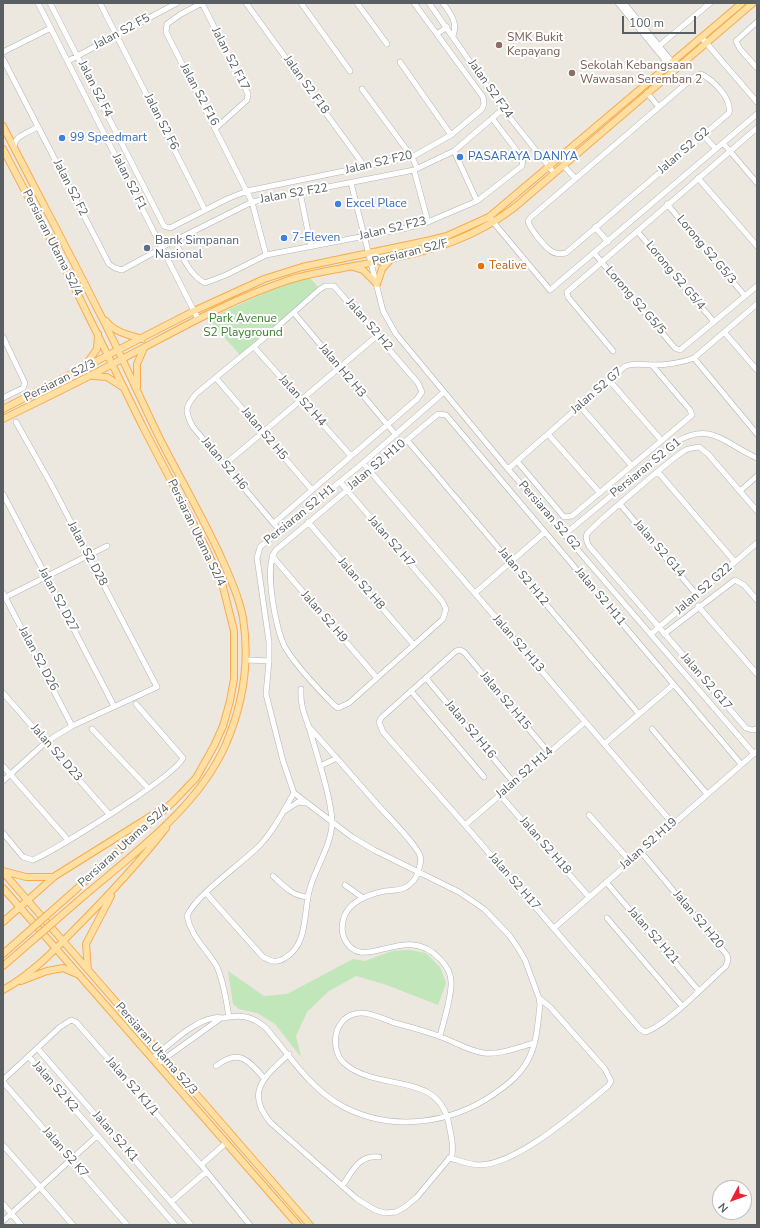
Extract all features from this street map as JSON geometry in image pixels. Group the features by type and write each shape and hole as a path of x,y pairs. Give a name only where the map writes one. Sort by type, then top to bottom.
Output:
{"main road":[{"name":"Persiaran S2/F","path":"3,419 122,360 198,319 287,280 437,248 469,236 494,222 515,207 647,93 676,70 742,3"},
{"name":"Persiaran S2/F","path":"118,351 194,311 264,279 302,267 370,254 447,236 489,217 550,167 670,63 754,3"},
{"name":"Persiaran Utama S2/4","path":"3,126 97,308"},
{"name":"Persiaran Utama S2/4","path":"3,149 98,334 215,568 226,596 234,631 236,655 234,679 223,726 214,746 196,778 174,801 3,954"},
{"path":"351,267 363,270 377,284 382,269 391,259"},
{"path":"97,308 110,326 124,333 142,339"},
{"path":"16,983 56,949 115,890 200,788 216,764 226,744 240,700 247,660 242,617 226,570 208,530 161,440 97,308"},
{"path":"82,370 93,357 97,349 98,334"},
{"path":"137,389 137,364 145,347"},
{"name":"Persiaran S2/3","path":"3,409 118,351"},
{"path":"88,376 107,377 125,389"},
{"path":"3,922 19,906 55,876 174,801"},
{"path":"3,966 176,815"},
{"path":"3,871 26,877 55,876"},
{"name":"Persiaran Utama S2/3","path":"3,871 310,1225"},
{"name":"Persiaran Utama S2/3","path":"3,888 298,1225"},
{"path":"88,970 86,944 115,890"},
{"path":"3,990 16,983 47,971 63,968 78,974"}],"street":[{"name":"Jalan S2 F1","path":"38,3 198,319"},
{"name":"Jalan S2 F4","path":"50,3 164,226 168,228"},
{"name":"Jalan S2 F6","path":"100,3 205,210"},
{"name":"Jalan S2 F5","path":"68,61 177,3"},
{"name":"Jalan S2 F16","path":"202,3 181,14 167,24 166,32 216,128 252,202 266,255"},
{"name":"Jalan S2 F17","path":"202,3 248,94 247,100 216,128"},
{"name":"Jalan S2 F18","path":"246,3 365,167"},
{"path":"300,3 350,71"},
{"path":"357,3 387,44"},
{"name":"Jalan S2 F20","path":"168,228 247,191 412,157 451,135 482,109 484,104 483,97 414,3"},
{"name":"Jalan S2 F24","path":"429,3 503,109 554,173"},
{"path":"443,3 454,20 456,27 453,36"},
{"path":"618,3 676,70"},
{"path":"624,3 659,46 670,63"},
{"path":"659,46 710,3"},
{"path":"757,22 736,41 740,49 757,68"},
{"path":"437,34 447,27"},
{"path":"3,52 51,28"},
{"path":"704,40 757,102"},
{"name":"Jalan S2 F2","path":"3,59 112,266 122,270 162,247"},
{"path":"400,62 451,135"},
{"name":"Jalan S2 G2","path":"701,74 708,78 728,100 730,107 729,113 566,252 559,254 551,252 529,226 528,221 658,106 695,76 701,74"},
{"path":"362,89 412,157 428,222"},
{"path":"647,93 658,106"},
{"name":"Jalan S2 F22","path":"162,247 174,239 252,202 415,169 454,151 503,109"},
{"path":"489,217 550,290 757,114"},
{"name":"Jalan S2 F23","path":"174,239 192,272 198,280 205,283 219,278 266,255 407,228 428,222 477,201 523,163 523,160 492,118"},
{"path":"14,147 18,138 38,127"},
{"path":"613,351 568,297 567,292 667,204 757,128"},
{"path":"8,135 18,138"},
{"path":"703,135 716,149"},
{"path":"723,143 757,183"},
{"path":"454,151 477,201"},
{"path":"563,165 575,178"},
{"path":"698,178 757,246"},
{"name":"Persiaran S2 G2","path":"351,183 370,254 383,311 396,334 508,469 755,752"},
{"path":"300,192 311,247"},
{"name":"Lorong S2 G5/3","path":"667,204 745,296"},
{"path":"595,227 608,242"},
{"name":"Lorong S2 G5/4","path":"637,231 714,322"},
{"name":"Lorong S2 G5/5","path":"594,253 675,348 680,350 684,348 714,322"},
{"name":"Jalan S2 H2","path":"294,313 319,290 325,286 334,286 378,335 414,378 422,392 418,399 389,426"},
{"path":"714,322 757,286"},
{"name":"Jalan S2 G7","path":"508,469 626,366 684,362 694,358 756,306"},
{"path":"216,378 294,313"},
{"name":"Jalan H2 H3","path":"294,313 396,434"},
{"path":"724,332 757,370"},
{"path":"224,465 378,335"},
{"path":"3,337 25,383 23,388 3,398"},
{"name":"Jalan S2 H4","path":"254,347 351,456"},
{"path":"694,358 757,434"},
{"path":"517,461 564,517 572,516 692,413 652,365"},
{"name":"Jalan S2 H6","path":"216,378 197,393 188,403 186,415 193,427 280,531"},
{"name":"Jalan S2 H5","path":"216,378 312,490"},
{"path":"609,380 661,440"},
{"name":"Persiaran S2 H1","path":"294,792 283,761 266,694 269,642 257,558 260,547 363,463 444,392"},
{"path":"580,406 631,465"},
{"name":"Jalan S2 H10","path":"272,556 276,550 308,522 438,414 442,413"},
{"name":"Jalan S2 H11","path":"442,413 446,415 673,684 743,763"},
{"name":"Jalan S2 D28","path":"16,422 51,484 157,687 114,706"},
{"path":"274,523 351,456 389,426"},
{"name":"Persiaran S2 G1","path":"565,534 676,442 687,436 699,432 711,434 757,458"},
{"path":"548,434 600,493"},
{"name":"Jalan S2 H12","path":"407,440 639,714"},
{"path":"620,504 684,451 699,447 708,454 757,511"},
{"name":"Jalan S2 H13","path":"363,463 672,824"},
{"path":"658,472 735,562"},
{"path":"740,491 757,476"},
{"name":"Jalan S2 H7","path":"340,482 442,601 446,609 443,619 414,645"},
{"name":"Jalan S2 D27","path":"3,494 114,706"},
{"name":"Jalan S2 G17","path":"620,504 588,533 586,539 589,546 746,728 752,730 757,728"},
{"name":"Jalan S2 G14","path":"620,504 698,594"},
{"name":"Jalan S2 H8","path":"308,522 414,645"},
{"path":"475,593 545,532"},
{"name":"Jalan S2 G22","path":"651,634 757,544"},
{"path":"4,596 46,577 107,546"},
{"path":"272,556 270,567 271,582 281,639 286,650 326,698 338,708 344,707 414,645"},
{"name":"Jalan S2 H9","path":"272,556 377,678"},
{"path":"664,634 698,606 735,580 744,586 757,600"},
{"name":"Jalan S2 D26","path":"4,596 72,726"},
{"path":"698,606 757,674"},
{"name":"Jalan S2 H15","path":"426,678 456,651 460,650 464,652 549,753"},
{"path":"247,660 269,661"},
{"path":"426,678 411,691 484,777"},
{"name":"Jalan S2 H16","path":"426,678 514,783"},
{"path":"604,744 673,684"},
{"path":"206,893 263,957 271,962 279,962 289,956 303,934 308,897 331,833 332,821 320,766 301,708 301,689"},
{"name":"Jalan S2 H17","path":"411,691 381,718 379,727 640,1029 645,1032"},
{"name":"Jalan S2 D23","path":"3,693 109,814"},
{"path":"3,833 27,860 33,860 68,840 167,776 183,758 136,704"},
{"path":"3,781 46,742 72,726 114,706"},
{"name":"Jalan S2 H14","path":"465,825 585,722"},
{"path":"308,726 416,849 420,856 419,871 408,887 363,898 346,913 343,920 342,930 345,938 355,951 370,953 398,944 416,944 437,955 445,964 450,974 451,986 440,1036"},
{"path":"92,728 148,788"},
{"path":"652,729 707,794"},
{"name":"Jalan S2 H19","path":"554,928 755,752"},
{"path":"320,766 337,758"},
{"path":"3,766 68,840"},
{"path":"152,1059 198,1024 214,1018 246,1016 257,1021 266,1028 318,1089 343,1107 361,1115 397,1122 421,1122 448,1117 484,1101 505,1086 520,1072 528,1059 534,1043 540,1004 525,960 498,921 484,909 459,892 419,871 385,857 352,837 294,792 269,834 260,846 191,907 187,916 189,927 217,967 223,986 229,1016"},
{"name":"Jalan S2 H18","path":"500,795 589,897"},
{"path":"281,814 298,802 307,803"},
{"path":"589,815 630,861"},
{"name":"Jalan S2 H20","path":"641,852 727,955 728,960 726,966 682,1006 655,1028 645,1032"},
{"path":"273,876 289,891 308,897"},
{"name":"Jalan S2 H21","path":"606,882 699,991"},
{"path":"345,885 363,898"},
{"path":"607,918 682,1006"},
{"path":"449,1158 479,1165 505,1159 551,1132 608,1086 611,1081 605,1069 550,1007 539,998"},
{"path":"289,1054 264,1078 258,1096 262,1113 357,1199 375,1210 385,1213 396,1212 417,1197 449,1158 453,1147 448,1117 440,1104 426,1090 406,1084 393,1084 371,1079 345,1064 336,1050 337,1031 341,1023 354,1013 362,1013 440,1036 485,1053 505,1051 534,1043"},
{"path":"157,1064 221,1018"},
{"name":"Jalan S2 K1/1","path":"3,1081 60,1027 71,1020 76,1022 201,1165 250,1225"},
{"path":"178,1038 183,1044"},
{"name":"Jalan S2 K1","path":"38,1049 191,1225"},
{"name":"Jalan S2 K2","path":"29,1057 175,1225"},
{"path":"216,1066 225,1059 240,1057 247,1060 264,1078"},
{"name":"Jalan S2 K7","path":"3,1081 127,1225"},
{"path":"3,1220 12,1214 97,1136"},
{"path":"201,1165 226,1143"},
{"path":"3,1146 73,1225"},
{"path":"342,1186 361,1160 369,1156 379,1157"},
{"path":"171,1202 206,1172"},
{"path":"3,1204 21,1225"}],"green space":[{"name":"Park Avenue S2 Playground","path":"309,277 319,288 241,356 208,319 288,282"},
{"path":"410,950 426,953 440,967 446,983 438,1005 384,984 356,976 329,991 307,1012 296,1036 301,1057 275,1024 257,1013 239,1009 233,1004 228,971 264,996 287,994 353,959 365,961 392,951"}],"place":[{"name":"SMK Bukit Kepayang","path":"499,45"},
{"name":"Sekolah Kebangsaan Wawasan Seremban 2","path":"572,73"},
{"name":"99 Speedmart","path":"62,138"},
{"name":"PASARAYA DANIYA","path":"460,157"},
{"name":"Excel Place","path":"338,204"},
{"name":"7-Eleven","path":"284,238"},
{"name":"Bank Simpanan Nasional","path":"147,248"},
{"name":"Tealive","path":"481,266"}]}
